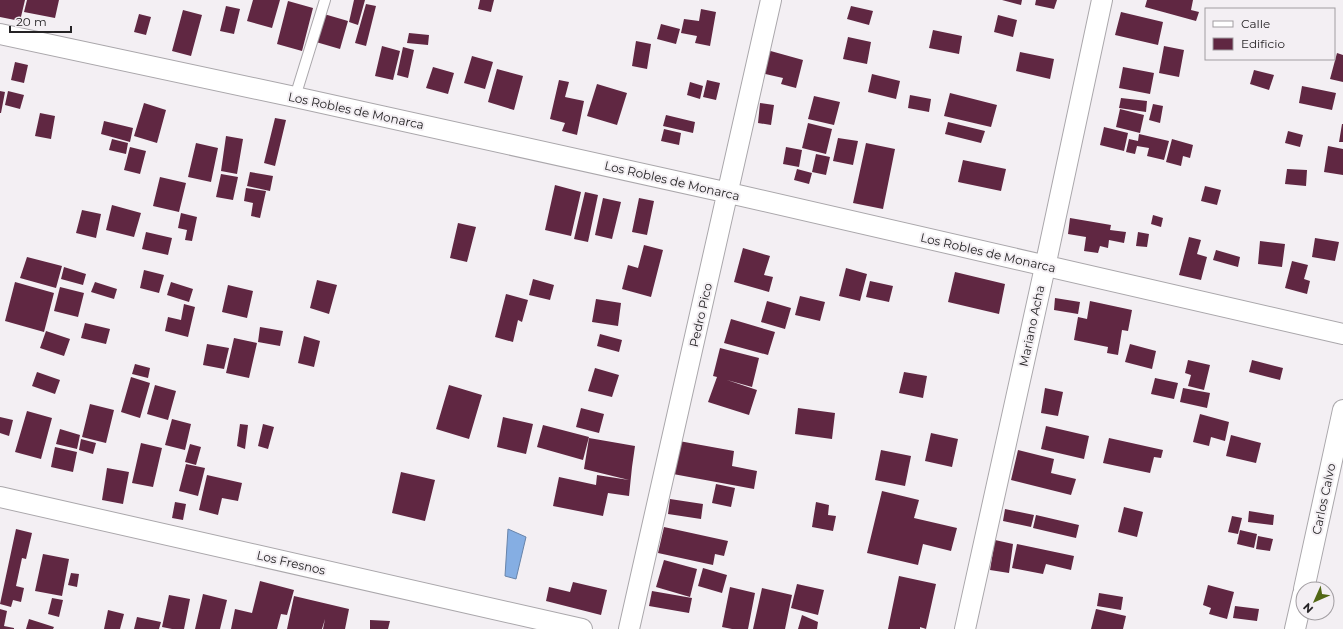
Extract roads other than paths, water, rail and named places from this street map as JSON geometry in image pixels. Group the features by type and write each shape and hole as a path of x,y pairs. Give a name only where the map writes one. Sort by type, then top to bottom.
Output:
{"street":[{"name":"Pedro Pico","path":"629,629 771,0"},
{"name":"Mariano Acha","path":"965,629 1102,0"},
{"name":"Los Robles de Monarca","path":"0,34 295,97 728,193 1045,267 1343,334"},
{"name":"Carlos Calvo","path":"1306,581 1343,410"},
{"name":"Los Fresnos","path":"0,497 582,629"}],"lane":[{"path":"295,97 325,0"}],"water":[{"path":"508,529 526,537 516,579 505,576"}]}
